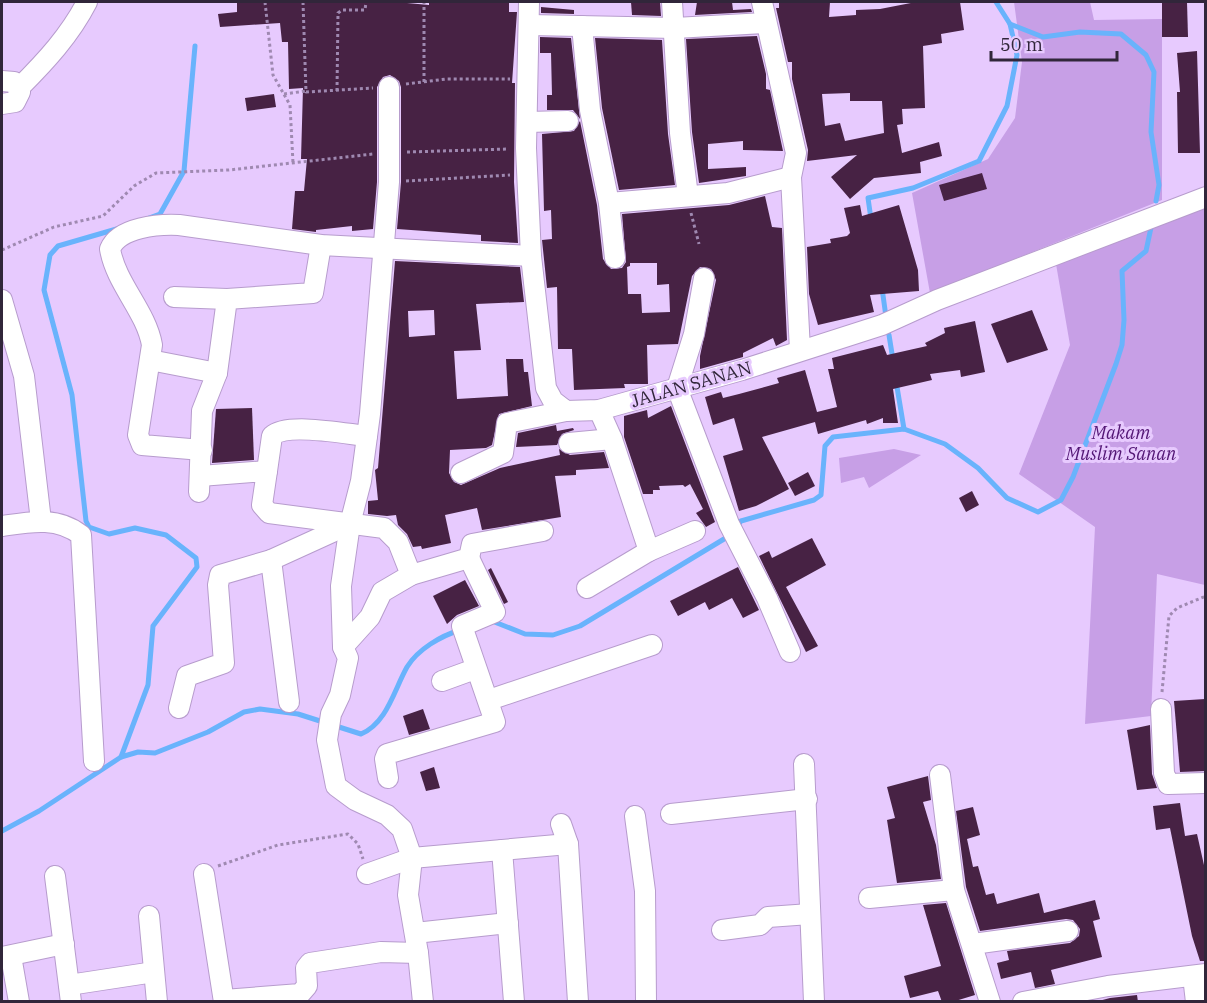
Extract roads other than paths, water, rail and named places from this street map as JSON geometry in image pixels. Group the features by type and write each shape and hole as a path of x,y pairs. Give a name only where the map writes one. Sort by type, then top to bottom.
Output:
{"street":[{"path":"2,104 15,102 19,96 10,85 54,52 77,21 87,2"},
{"path":"529,2 526,148 531,256 546,388 553,401 566,411"},
{"path":"672,2 680,134 688,196"},
{"path":"762,2 796,153 791,177 800,351"},
{"path":"530,25 675,28 766,23"},
{"path":"582,26 590,110 609,203 615,258"},
{"path":"389,87 389,182 367,436 341,586 343,647 348,658 340,695 331,714 327,740 336,786 355,800 397,822 402,829 412,858 408,895 418,953 423,1002"},
{"path":"527,122 568,120"},
{"path":"609,203 728,193 791,177"},
{"name":"JALAN SANAN","path":"461,473 503,453 507,423 566,411 599,410 882,326 937,300 1206,197"},
{"path":"202,450 142,445 140,442 138,435 150,360 151,338 113,262 111,249 119,237 169,224 321,245 531,256"},
{"path":"174,297 227,299 313,293 321,245"},
{"path":"704,278 694,334 677,388 732,531 767,598 790,652"},
{"path":"227,299 216,373 202,411 199,484 267,471"},
{"path":"3,313 24,376 41,521"},
{"path":"150,360 216,373"},
{"path":"599,410 612,438 649,551"},
{"path":"367,436 306,429 279,431 272,436 262,498 264,510 384,528 398,542 411,575"},
{"path":"569,443 612,438"},
{"path":"2,526 41,521 70,526 81,535 94,761"},
{"path":"179,708 188,676 225,663 218,579 224,573 271,560 350,524"},
{"path":"388,778 384,759 387,754 493,724 496,720 462,626 495,612 469,558 472,544 543,531"},
{"path":"587,588 649,551 695,531"},
{"path":"343,647 370,617 382,592 411,575 469,558"},
{"path":"271,560 289,702"},
{"path":"489,700 652,645"},
{"path":"442,681 473,660"},
{"path":"1161,709 1164,773 1168,784 1206,783"},
{"path":"804,764 814,1002"},
{"path":"940,775 954,890 990,1002"},
{"path":"671,814 807,799"},
{"path":"635,816 645,891 646,1002"},
{"path":"561,824 568,844 578,1002"},
{"path":"367,874 412,858 568,844"},
{"path":"502,850 514,1002"},
{"path":"204,873 224,1001 300,994 307,986 306,968 310,963 381,952 418,953"},
{"path":"55,876 70,993 154,972"},
{"path":"869,898 954,890"},
{"path":"722,930 760,925 768,917 810,914"},
{"path":"149,916 157,1002"},
{"path":"415,933 508,923"},
{"path":"973,944 1068,931"},
{"path":"19,1002 6,956 64,944"},
{"path":"1023,1002 1084,997 1199,975 1197,1002"}],"waterway":[{"path":"996,2 1010,24 1043,37 1080,32 1121,34 1146,55 1154,72 1151,132 1159,185 1156,201"},
{"path":"871,219 868,198 913,188 979,161 1007,106 1017,55 1010,24"},
{"path":"149,218 160,214 184,171 195,46"},
{"path":"735,529 741,521 814,500 821,495 825,446 833,437 904,429 945,444 978,468 1007,498 1038,512 1061,500 1073,477 1122,345 1124,320 1122,271 1146,251 1152,223"},
{"path":"120,228 58,246 50,255 44,290 72,395 86,521 89,527 109,534 135,528 166,535 196,558 197,567 153,626 148,685 121,757"},
{"path":"882,288 886,317"},
{"path":"889,335 893,360"},
{"path":"896,381 904,429"},
{"path":"492,621 525,634 553,635 580,626 729,536"},
{"path":"2,831 39,811 121,757 138,752 155,753 208,732 244,712 260,709 298,714 361,734 370,729 384,714 407,667 417,654 445,636 460,630"}],"park label":[{"name":"Makam Muslim Sanan","path":"1121,442"}]}
